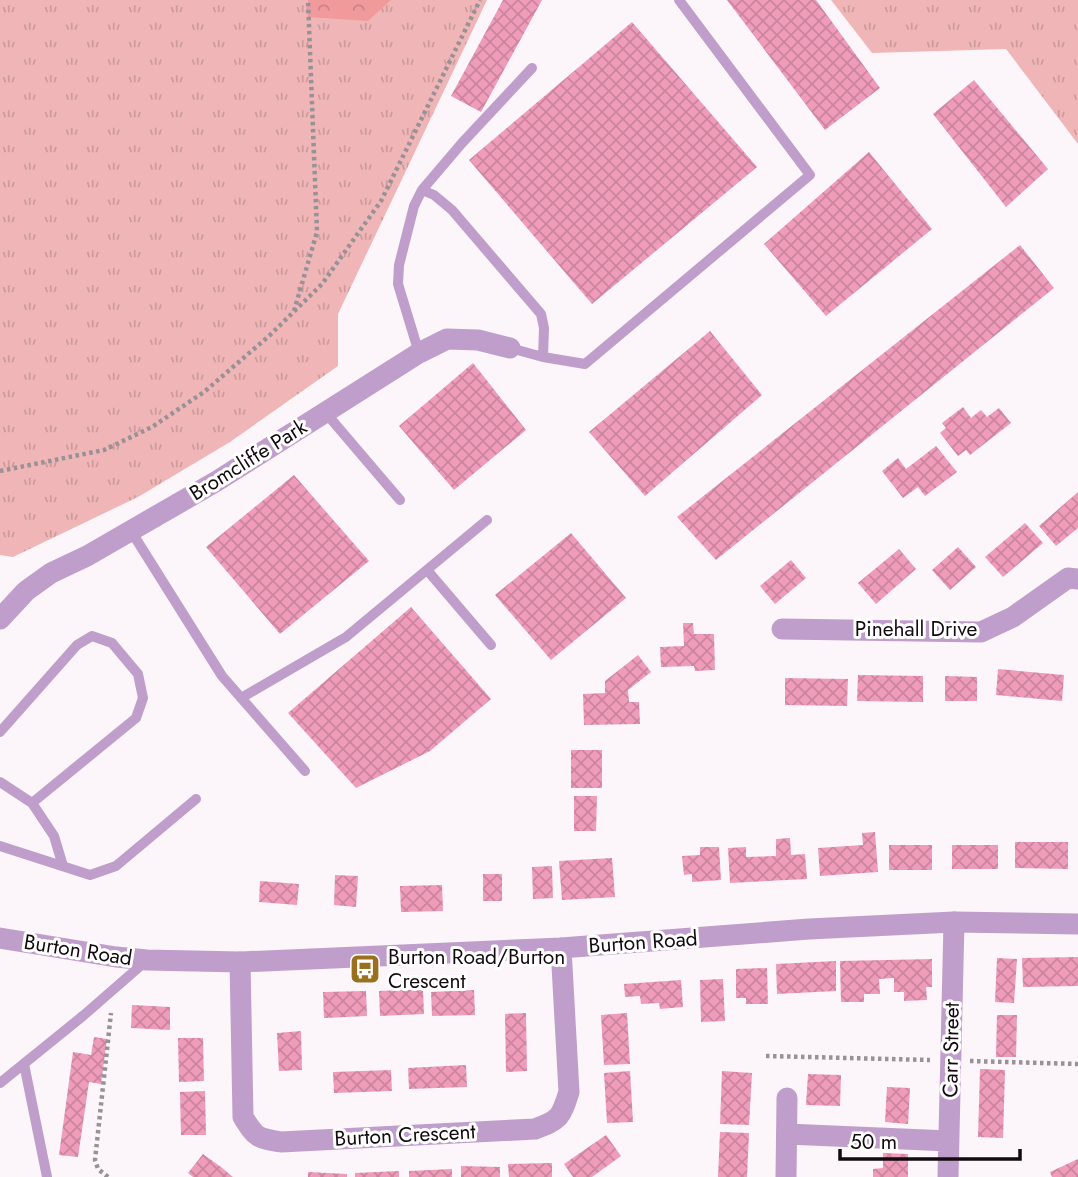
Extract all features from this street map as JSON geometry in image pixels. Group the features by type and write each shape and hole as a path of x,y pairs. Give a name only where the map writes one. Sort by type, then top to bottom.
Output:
{"street":[{"name":"Bromcliffe Park","path":"2,613 51,573 87,556 217,481 419,353 447,339 478,340 510,348"},
{"name":"Pinehall Drive","path":"782,629 981,632 1013,617 1068,578 1078,579"},
{"name":"Burton Road","path":"0,938 116,957 240,962 561,948 809,929 954,922 1078,924"},
{"name":"Carr Street","path":"948,1177 954,922"},
{"name":"Burton Crescent","path":"240,962 243,1117 254,1134 281,1142 535,1129 554,1122 563,1110 569,1093 561,948"},
{"path":"786,1177 787,1098"},
{"path":"787,1135 949,1141"}],"lane":[{"path":"510,348 543,357 585,363 810,175 679,0"},
{"path":"419,353 398,284 399,265 414,206 422,190 532,68"},
{"path":"422,190 435,195 452,210 541,314 544,328 543,357"},
{"path":"325,412 400,500"},
{"path":"241,698 346,638 487,520"},
{"path":"131,531 222,676 305,771"},
{"path":"427,570 491,645"},
{"path":"0,732 77,645 92,636 112,643 138,674 143,698 136,718 32,803"},
{"path":"0,782 32,803 54,836 63,866"},
{"path":"0,846 90,875 116,866 196,799"},
{"path":"0,1083 147,960"},
{"path":"24,1064 47,1177"}],"path":[{"path":"294,312 317,232 308,0"},
{"path":"0,471 104,450 152,428 204,392 294,312 322,284 381,201 480,0"},
{"path":"108,1177 98,1169 94,1160 114,987"},
{"path":"766,1056 1078,1064"}],"green space":[{"path":"0,0 487,0 338,314 338,366 230,442 138,497 13,557 0,555"},
{"path":"308,0 391,0 368,21 308,17"},
{"path":"831,0 1078,0 1078,144 1006,49 872,53"}],"building":[{"path":"503,0 542,0 481,112 451,96"},
{"path":"727,0 816,0 880,88 825,130"},
{"path":"632,22 757,167 592,304 469,160"},
{"path":"974,80 1048,169 1006,207 933,114"},
{"path":"869,152 932,229 826,316 764,244"},
{"path":"1020,245 1054,288 716,560 677,517"},
{"path":"710,331 762,395 645,496 589,432"},
{"path":"473,363 526,430 454,490 399,426"},
{"path":"963,407 971,418 981,410 987,417 999,408 1011,423 970,455 966,450 958,456 940,433 946,428 942,423"},
{"path":"936,446 957,472 925,496 918,487 903,498 882,471 898,458 906,469"},
{"path":"294,475 369,561 280,634 206,547"},
{"path":"1078,492 1078,528 1056,546 1039,526"},
{"path":"1025,523 1043,543 1003,577 985,557"},
{"path":"571,533 626,598 551,660 495,595"},
{"path":"958,547 976,567 950,590 932,570"},
{"path":"899,549 916,569 876,604 858,583"},
{"path":"791,560 806,578 775,604 760,586"},
{"path":"411,607 491,699 430,751 356,788 288,713"},
{"path":"683,623 693,623 694,634 714,634 715,670 695,671 694,666 661,667 660,647 684,646"},
{"path":"638,655 651,672 628,690 629,702 639,702 640,724 584,725 583,694 605,693 605,681"},
{"path":"998,669 1064,675 1062,701 996,695"},
{"path":"858,675 923,676 923,702 857,701"},
{"path":"945,676 977,677 977,701 945,701"},
{"path":"785,678 848,679 847,706 785,705"},
{"path":"571,750 602,750 602,788 571,788"},
{"path":"574,796 597,796 596,831 574,831"},
{"path":"875,832 878,872 820,876 818,848 863,845 862,833"},
{"path":"790,838 791,855 805,854 807,879 730,883 728,848 746,847 746,857 776,856 776,839"},
{"path":"1015,842 1068,842 1068,869 1015,868"},
{"path":"889,845 932,845 932,870 889,870"},
{"path":"952,845 998,845 998,869 952,869"},
{"path":"700,847 719,847 721,880 692,882 692,874 684,875 682,856 700,855"},
{"path":"612,858 615,897 562,900 559,861"},
{"path":"552,866 553,898 533,899 532,867"},
{"path":"483,874 502,874 502,901 483,901"},
{"path":"335,875 358,876 356,907 334,905"},
{"path":"260,881 299,884 297,905 259,902"},
{"path":"442,885 443,911 401,912 400,886"},
{"path":"1078,957 1078,986 1023,987 1022,958"},
{"path":"997,958 1017,959 1014,1003 995,1002"},
{"path":"932,959 932,987 926,987 927,1000 904,1001 904,992 894,992 894,978 879,979 880,994 864,994 864,1002 841,1002 840,961"},
{"path":"836,961 836,991 777,994 776,964"},
{"path":"767,968 768,1004 746,1004 746,998 736,998 736,969"},
{"path":"723,979 725,1021 701,1022 700,980"},
{"path":"681,980 683,1007 660,1009 659,1003 641,1004 640,996 625,997 624,984"},
{"path":"423,990 424,1014 380,1016 379,991"},
{"path":"474,990 475,1015 432,1016 431,992"},
{"path":"366,991 367,1016 324,1018 323,992"},
{"path":"132,1005 170,1007 170,1030 131,1028"},
{"path":"526,1013 527,1071 506,1072 505,1014"},
{"path":"627,1013 630,1064 604,1065 601,1015"},
{"path":"997,1015 1017,1015 1016,1057 996,1057"},
{"path":"301,1031 302,1070 279,1071 277,1033"},
{"path":"94,1037 107,1039 101,1084 89,1082 78,1157 59,1155 73,1052 91,1055"},
{"path":"178,1038 203,1038 204,1081 179,1082"},
{"path":"466,1065 467,1087 409,1089 408,1068"},
{"path":"980,1069 1005,1070 1003,1138 978,1137"},
{"path":"391,1070 392,1091 334,1093 333,1072"},
{"path":"630,1071 633,1122 607,1123 604,1073"},
{"path":"722,1071 752,1073 749,1125 720,1124"},
{"path":"808,1074 841,1075 840,1106 806,1105"},
{"path":"887,1087 910,1088 908,1124 885,1122"},
{"path":"205,1091 206,1135 181,1135 180,1092"},
{"path":"720,1132 749,1133 747,1177 718,1177"},
{"path":"606,1135 621,1156 592,1177 573,1177 564,1164"},
{"path":"883,1153 908,1154 908,1177 873,1177 873,1169 883,1168"},
{"path":"203,1154 233,1177 193,1177 188,1173"},
{"path":"1078,1159 1078,1177 1052,1177 1050,1172"},
{"path":"552,1163 552,1177 509,1177 508,1164"},
{"path":"461,1166 500,1167 500,1177 461,1177"},
{"path":"452,1169 452,1177 409,1177 409,1171"},
{"path":"399,1171 399,1177 355,1177 355,1173"},
{"path":"308,1172 347,1174 347,1177 308,1177"}],"place":[{"name":"Burton Road/Burton Crescent","path":"365,969"}]}
